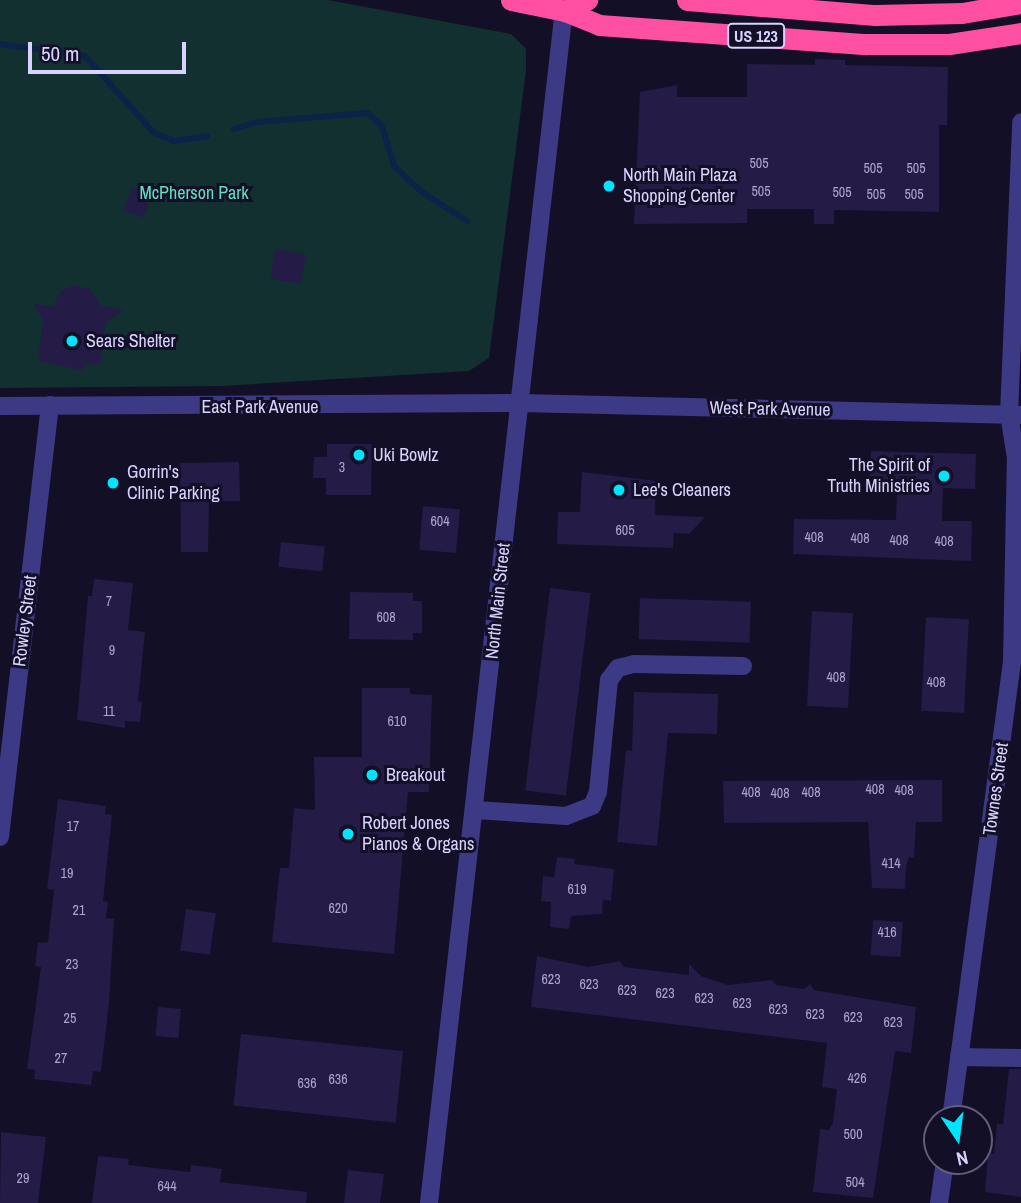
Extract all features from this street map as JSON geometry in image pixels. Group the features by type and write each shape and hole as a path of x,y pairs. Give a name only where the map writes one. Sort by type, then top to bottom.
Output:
{"highway":[{"name":"US 123","path":"511,0 565,6 599,25 866,44 949,44 1021,33"},
{"path":"565,6 587,0"},
{"name":"US 123","path":"687,0 875,15 962,13 1021,3"}],"street":[{"name":"North Main Street","path":"429,1203 476,810 565,6"},
{"name":"Townes Street","path":"953,1105 1012,661 1021,122"},
{"name":"East Park Avenue","path":"0,406 282,408 520,403"},
{"name":"West Park Avenue","path":"520,403 1015,415"},
{"name":"Rowley Street","path":"0,837 50,405"},
{"path":"476,810 566,816 592,806 598,792 609,680 618,668 743,666"},
{"path":"959,1057 1021,1058"},
{"path":"939,1203 943,1175"}],"green space":[{"name":"McPherson Park","path":"0,0 328,0 511,34 526,49 526,70 489,358 469,371 223,386 0,388"}],"building":[{"path":"815,59 845,60 845,65 948,67 947,125 939,125 939,212 834,210 834,224 814,224 814,209 747,209 747,223 634,224 640,92 677,85 677,97 747,97 747,64 815,65"},
{"path":"132,187 152,194 144,217 124,211"},
{"path":"275,249 306,254 301,283 270,279"},
{"name":"Sears Shelter","path":"73,285 90,289 101,306 123,310 106,322 100,365 86,364 82,370 38,361 43,320 33,304 53,306 61,291"},
{"path":"327,444 372,444 371,495 326,495 326,478 313,478 314,457 327,457"},
{"path":"871,451 976,454 975,489 943,488 942,521 972,521 971,561 793,554 794,519 896,520 897,489 869,487"},
{"path":"239,462 240,501 209,501 208,552 181,552 180,463"},
{"path":"582,472 656,481 655,515 705,517 689,534 674,533 673,548 557,544 558,512 580,512"},
{"path":"423,506 460,509 456,553 419,550"},
{"path":"281,542 325,547 322,571 278,567"},
{"path":"94,579 133,583 128,630 145,632 138,701 142,702 140,722 125,721 125,728 77,720 88,596 92,596"},
{"path":"550,588 591,593 566,795 525,790"},
{"path":"350,592 413,593 413,601 422,601 422,633 413,633 413,640 349,639"},
{"path":"640,598 751,602 750,643 639,639"},
{"path":"812,611 853,613 848,708 807,706"},
{"path":"926,617 969,619 964,713 921,711"},
{"path":"362,688 410,688 410,694 432,695 429,792 408,792 394,954 272,942 280,868 289,868 294,808 315,810 314,757 362,757"},
{"path":"634,692 718,694 717,734 668,733 657,846 617,842 626,750 632,751"},
{"path":"942,780 942,822 916,822 914,858 909,857 906,867 905,889 872,888 868,822 724,823 723,781"},
{"path":"58,799 106,806 105,814 112,815 103,901 108,902 106,918 114,919 109,1003 101,1072 93,1071 91,1085 34,1079 35,1070 27,1069 41,967 35,966 38,943 48,942 54,890 47,889"},
{"path":"557,857 575,859 574,864 614,869 611,901 603,900 602,914 571,916 569,929 550,927 551,902 541,901 543,876 554,877"},
{"path":"186,909 216,913 210,955 180,951"},
{"path":"873,920 903,922 900,957 871,955"},
{"path":"537,956 588,967 620,961 624,967 689,975 689,964 701,976 728,985 772,980 776,985 804,989 810,984 814,990 916,1007 911,1053 895,1051 873,1198 813,1192 820,1129 829,1130 833,1123 837,1089 822,1087 827,1043 531,1007"},
{"path":"158,1007 181,1009 178,1038 155,1036"},
{"path":"241,1034 403,1051 396,1123 233,1106"},
{"path":"1009,1069 1021,1069 1021,1197 985,1192 986,1175 993,1175 997,1124 1003,1124"},
{"path":"1,1132 46,1137 38,1203 0,1203"},
{"path":"98,1156 129,1159 128,1165 190,1172 191,1165 222,1169 220,1182 307,1192 306,1203 92,1203"},
{"path":"348,1170 384,1174 380,1203 344,1203"}],"waterway":[{"path":"0,44 85,56 154,133 174,141 208,136"},
{"path":"234,129 257,122 368,113 382,126 394,166 422,192 467,221"}],"place":[{"name":"North Main Plaza Shopping Center","path":"609,186"},
{"name":"Sears Shelter","path":"72,341"},
{"name":"Uki Bowlz","path":"359,455"},
{"name":"The Spirit of Truth Ministries","path":"944,476"},
{"name":"Gorrin's Clinic Parking","path":"113,483"},
{"name":"Lee's Cleaners","path":"619,490"},
{"name":"Breakout","path":"372,775"},
{"name":"Robert Jones Pianos & Organs","path":"348,834"}]}
